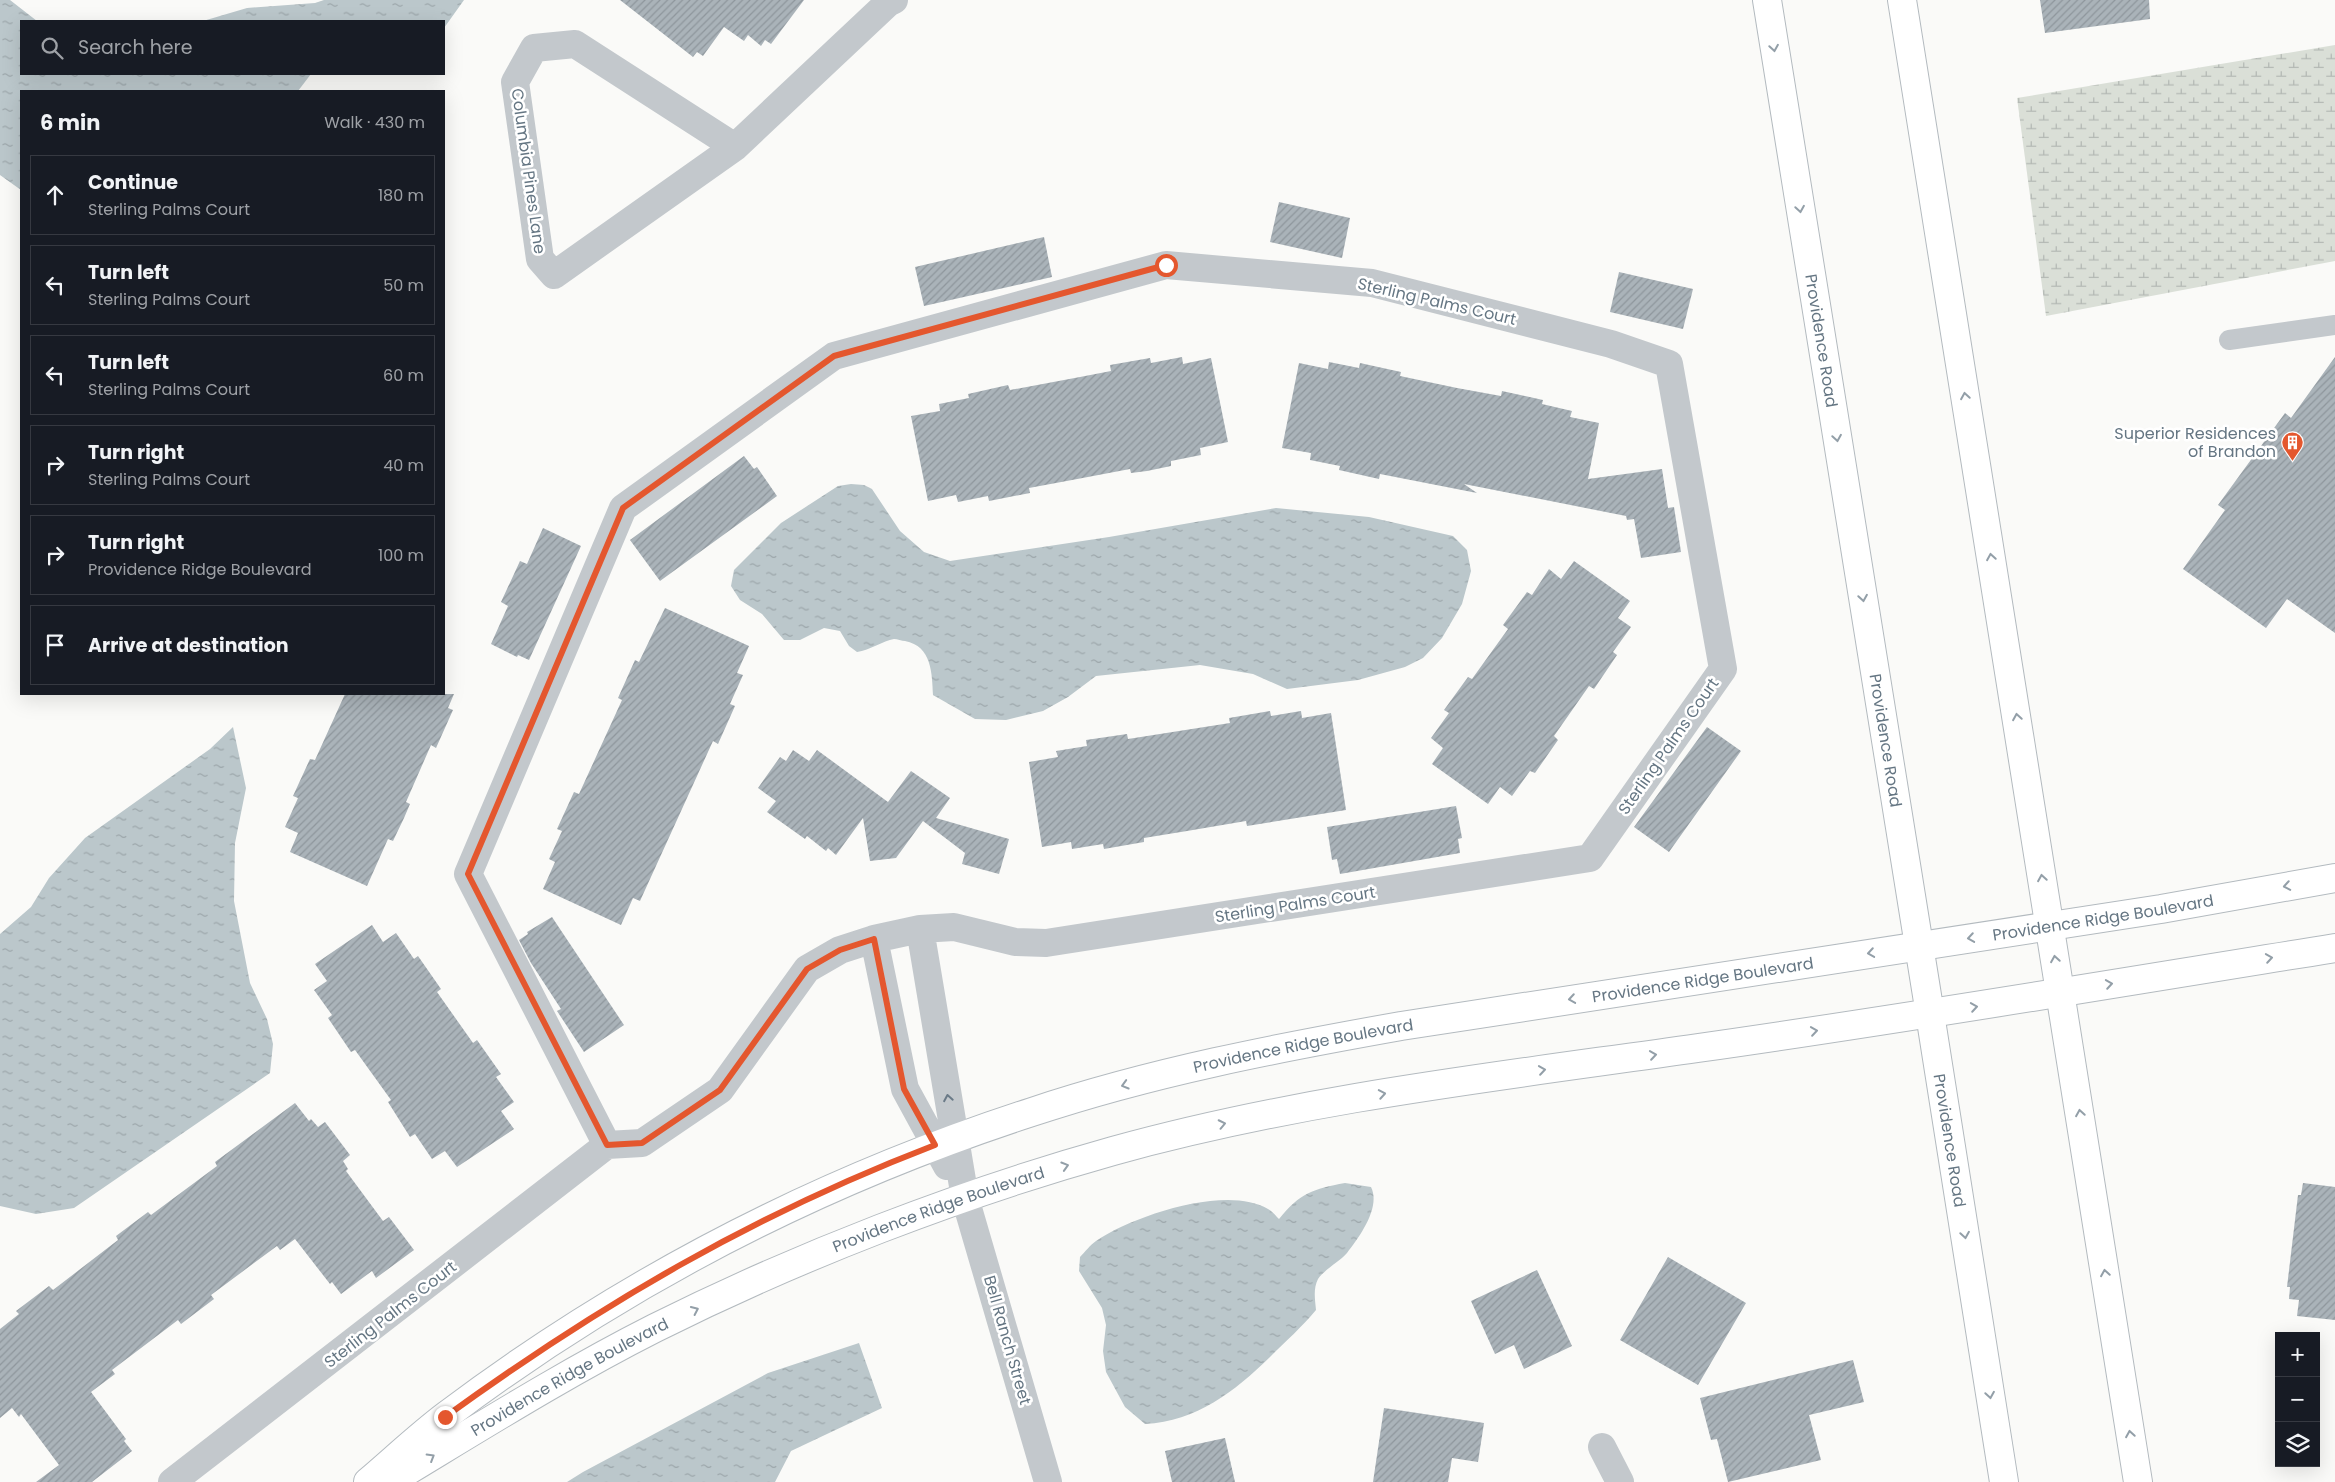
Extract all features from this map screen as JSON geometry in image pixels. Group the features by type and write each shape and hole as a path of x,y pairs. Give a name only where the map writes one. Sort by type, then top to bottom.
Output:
{"street":[{"name":"Columbia Pines Lane","path":"734,148 575,44 534,48 515,82 540,259 554,275 734,148 888,3 894,0"},
{"name":"Providence Road","path":"1767,0 2004,1482"},
{"path":"1902,0 2138,1482"},
{"name":"Sterling Palms Court","path":"172,1482 607,1145 642,1143 720,1090 807,969 840,950 874,939 920,929 954,927 1015,942 1046,944 1590,858 1723,668 1669,364 1611,344 1372,283 1166,265 834,356 623,508 468,874 607,1145"},
{"name":"Providence Ridge Boulevard","path":"368,1482 445,1417 497,1379 630,1293 691,1257 790,1206 945,1141 1034,1111 1163,1074 1286,1046 1401,1026 2161,909 2335,878"},
{"path":"920,929 945,1141 965,1198"},
{"path":"874,939 904,1089 945,1141"},
{"name":"Providence Ridge Boulevard","path":"389,1482 562,1378 657,1328 806,1260 965,1198 1112,1152 1196,1130 1297,1108 1396,1091 1930,1014 2335,948"},
{"name":"Bell Ranch Street","path":"965,1198 1048,1482"},
{"path":"1602,1447 1620,1482"}],"lane":[{"path":"2229,340 2335,325"}],"green space":[{"path":"2335,45 2335,261 2046,316 2017,98"}],"water":[{"path":"0,0 10,0 36,20 20,20 20,75 310,75 299,90 20,90 20,189 0,175"},
{"path":"324,0 464,0 445,27 445,20 206,20 247,8 315,3"},
{"path":"864,485 872,489 900,531 924,552 950,561 1109,537 1276,508 1369,517 1453,536 1467,550 1471,571 1462,604 1442,638 1423,658 1405,667 1358,680 1287,689 1253,674 1200,665 1096,676 1068,697 1043,711 1006,720 975,719 933,695 929,662 921,649 914,644 894,639 857,652 849,646 840,631 824,628 800,640 784,640 762,614 740,600 731,586 734,570 781,523 838,486"},
{"path":"233,727 246,788 235,843 234,901 250,983 267,1019 273,1044 270,1073 74,1208 36,1214 0,1206 0,934 31,907 49,878 85,838 210,749"},
{"path":"1345,1183 1371,1187 1373,1203 1371,1212 1363,1230 1347,1253 1318,1279 1315,1290 1316,1310 1300,1328 1243,1382 1198,1411 1164,1422 1145,1424 1125,1407 1106,1372 1103,1351 1106,1325 1102,1308 1079,1271 1080,1257 1096,1241 1112,1231 1155,1213 1180,1206 1229,1200 1250,1202 1268,1209 1279,1219 1294,1203 1308,1194 1316,1190"},
{"path":"859,1343 882,1408 791,1451 775,1482 567,1482 768,1373"}],"building":[{"path":"620,0 804,0 771,44 765,40 761,46 748,35 744,41 724,27 703,56 697,52 693,57"},
{"path":"2040,0 2149,0 2150,19 2045,33"},
{"path":"1279,202 1350,218 1342,258 1270,242"},
{"path":"1044,237 1052,277 924,306 915,267"},
{"path":"1619,272 1693,289 1683,329 1610,312"},
{"path":"1182,357 1183,364 1211,358 1228,442 1200,448 1201,455 1171,461 1171,466 1147,471 1131,473 1130,469 1029,488 1030,493 989,501 988,496 958,502 956,495 928,501 911,416 940,411 939,404 969,398 968,394 1008,385 1010,390 1111,371 1110,365 1150,358 1151,363"},
{"name":"Superior Residences of Brandon","path":"2335,357 2335,633 2287,599 2266,628 2183,569 2225,510 2218,505 2285,413 2291,418"},
{"path":"1329,362 1359,368 1360,363 1401,372 1400,376 1457,388 1501,396 1502,391 1543,400 1542,404 1572,411 1570,417 1599,423 1588,479 1662,469 1668,508 1674,507 1681,552 1641,558 1634,519 1627,520 1626,516 1464,484 1477,493 1380,474 1379,479 1339,470 1340,466 1310,460 1311,453 1282,448 1299,363 1328,369"},
{"path":"744,456 754,469 757,467 777,496 660,581 630,540"},
{"path":"543,528 581,546 529,660 518,655 517,657 491,644 508,606 501,602 520,561 527,564"},
{"path":"1574,561 1630,601 1618,618 1631,627 1613,652 1617,655 1594,689 1589,686 1554,736 1558,740 1535,773 1530,771 1512,796 1500,787 1488,804 1432,764 1443,748 1431,738 1449,713 1444,710 1468,677 1472,679 1508,629 1503,625 1527,592 1532,595 1549,569 1561,579"},
{"path":"665,608 749,646 737,673 743,675 730,704 735,706 718,744 713,741 640,901 633,898 621,925 543,889 555,862 549,859 562,831 557,829 574,792 579,794 622,700 618,698 635,660 639,662"},
{"path":"454,694 448,708 453,710 436,748 431,745 406,802 410,804 404,818 393,841 388,839 367,886 290,852 298,833 285,827 298,798 293,796 310,759 315,760 345,695"},
{"path":"1270,711 1271,716 1301,711 1302,718 1331,713 1346,810 1247,826 1246,821 1144,838 1144,842 1104,849 1103,844 1072,849 1071,842 1042,847 1029,762 1058,757 1056,751 1087,746 1086,740 1127,734 1128,739 1230,723 1229,718"},
{"path":"1707,727 1741,751 1669,852 1634,827"},
{"path":"793,750 809,761 817,750 888,802 911,771 950,798 936,818 1009,839 999,874 962,864 965,853 923,821 896,858 870,861 863,818 836,855 828,848 826,851 807,836 805,839 767,812 776,801 758,788 780,757 786,761"},
{"path":"1456,806 1462,838 1458,839 1460,853 1340,874 1337,859 1332,860 1327,827"},
{"path":"552,917 624,1025 584,1052 557,1011 561,1009 531,963 519,940 528,934 527,932"},
{"path":"372,925 383,942 396,933 414,959 418,956 441,989 437,992 473,1043 477,1040 501,1074 496,1077 514,1102 501,1111 514,1129 457,1167 445,1151 432,1159 415,1134 410,1137 388,1102 391,1100 355,1050 351,1052 328,1018 332,1015 314,990 327,981 315,964"},
{"path":"295,1103 309,1121 311,1119 318,1127 325,1122 350,1155 343,1161 348,1169 346,1171 383,1221 389,1217 414,1250 376,1278 372,1271 341,1294 332,1282 330,1284 295,1239 280,1250 277,1246 211,1295 214,1299 181,1324 178,1320 112,1370 115,1374 91,1392 126,1439 124,1441 132,1451 92,1482 36,1482 59,1465 21,1414 19,1417 12,1408 0,1418 0,1329 19,1314 16,1311 49,1286 53,1290 118,1240 116,1236 148,1212 151,1215 217,1166 215,1162"},
{"path":"2303,1183 2335,1187 2335,1320 2297,1316 2299,1300 2289,1299 2290,1287 2287,1287 2298,1195 2301,1195"},
{"path":"1668,1257 1746,1303 1698,1385 1620,1340"},
{"path":"1537,1270 1572,1346 1524,1369 1514,1345 1495,1354 1471,1301"},
{"path":"1853,1360 1864,1402 1809,1415 1821,1460 1728,1482 1717,1439 1711,1440 1700,1398"},
{"path":"1384,1408 1484,1423 1478,1462 1452,1458 1448,1482 1373,1482"},
{"path":"1225,1438 1235,1482 1172,1482 1165,1451"}],"place":[{"name":"Superior Residences of Brandon","path":"2292,461"}],"route":[{"path":"445,1417 565,1334 691,1257 790,1206 844,1181 935,1145 904,1089 874,939 840,950 807,969 720,1090 642,1143 607,1145 468,874 623,508 834,356 1166,265"}]}
